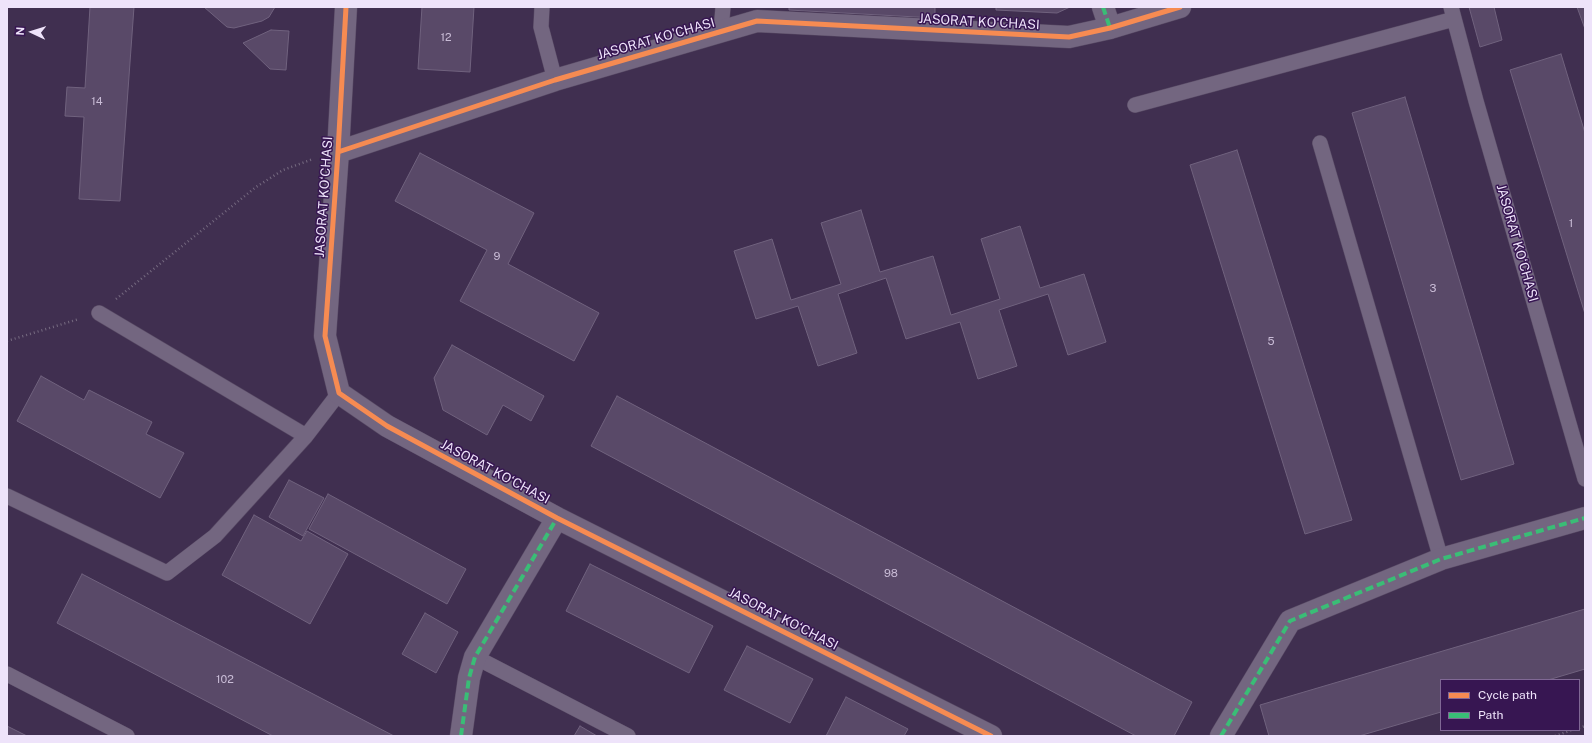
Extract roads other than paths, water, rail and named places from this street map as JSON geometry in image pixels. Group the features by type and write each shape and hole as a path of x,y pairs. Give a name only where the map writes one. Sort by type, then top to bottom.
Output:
{"street":[{"name":"JASORAT KO‘CHASI","path":"346,7 338,152 325,336 340,393 387,426 557,518 991,736"},
{"path":"1103,7 1110,28"},
{"name":"JASORAT KO'CHASI","path":"338,152 555,80 757,21 1069,37 1110,28 1180,7"},
{"path":"461,736 469,678 475,657 557,518"},
{"path":"1222,736 1290,621 1441,559 1585,518"}],"lane":[{"path":"542,7 541,27 555,80"},
{"path":"721,31 723,7"},
{"path":"1135,104 1453,13"},
{"name":"JASORAT KO‘CHASI","path":"1453,13 1476,101 1585,479"},
{"path":"1320,143 1441,559"},
{"path":"99,313 306,436"},
{"path":"7,496 167,573 215,536 306,436 340,393"},
{"path":"475,657 628,736"},
{"path":"7,674 127,736"}]}
